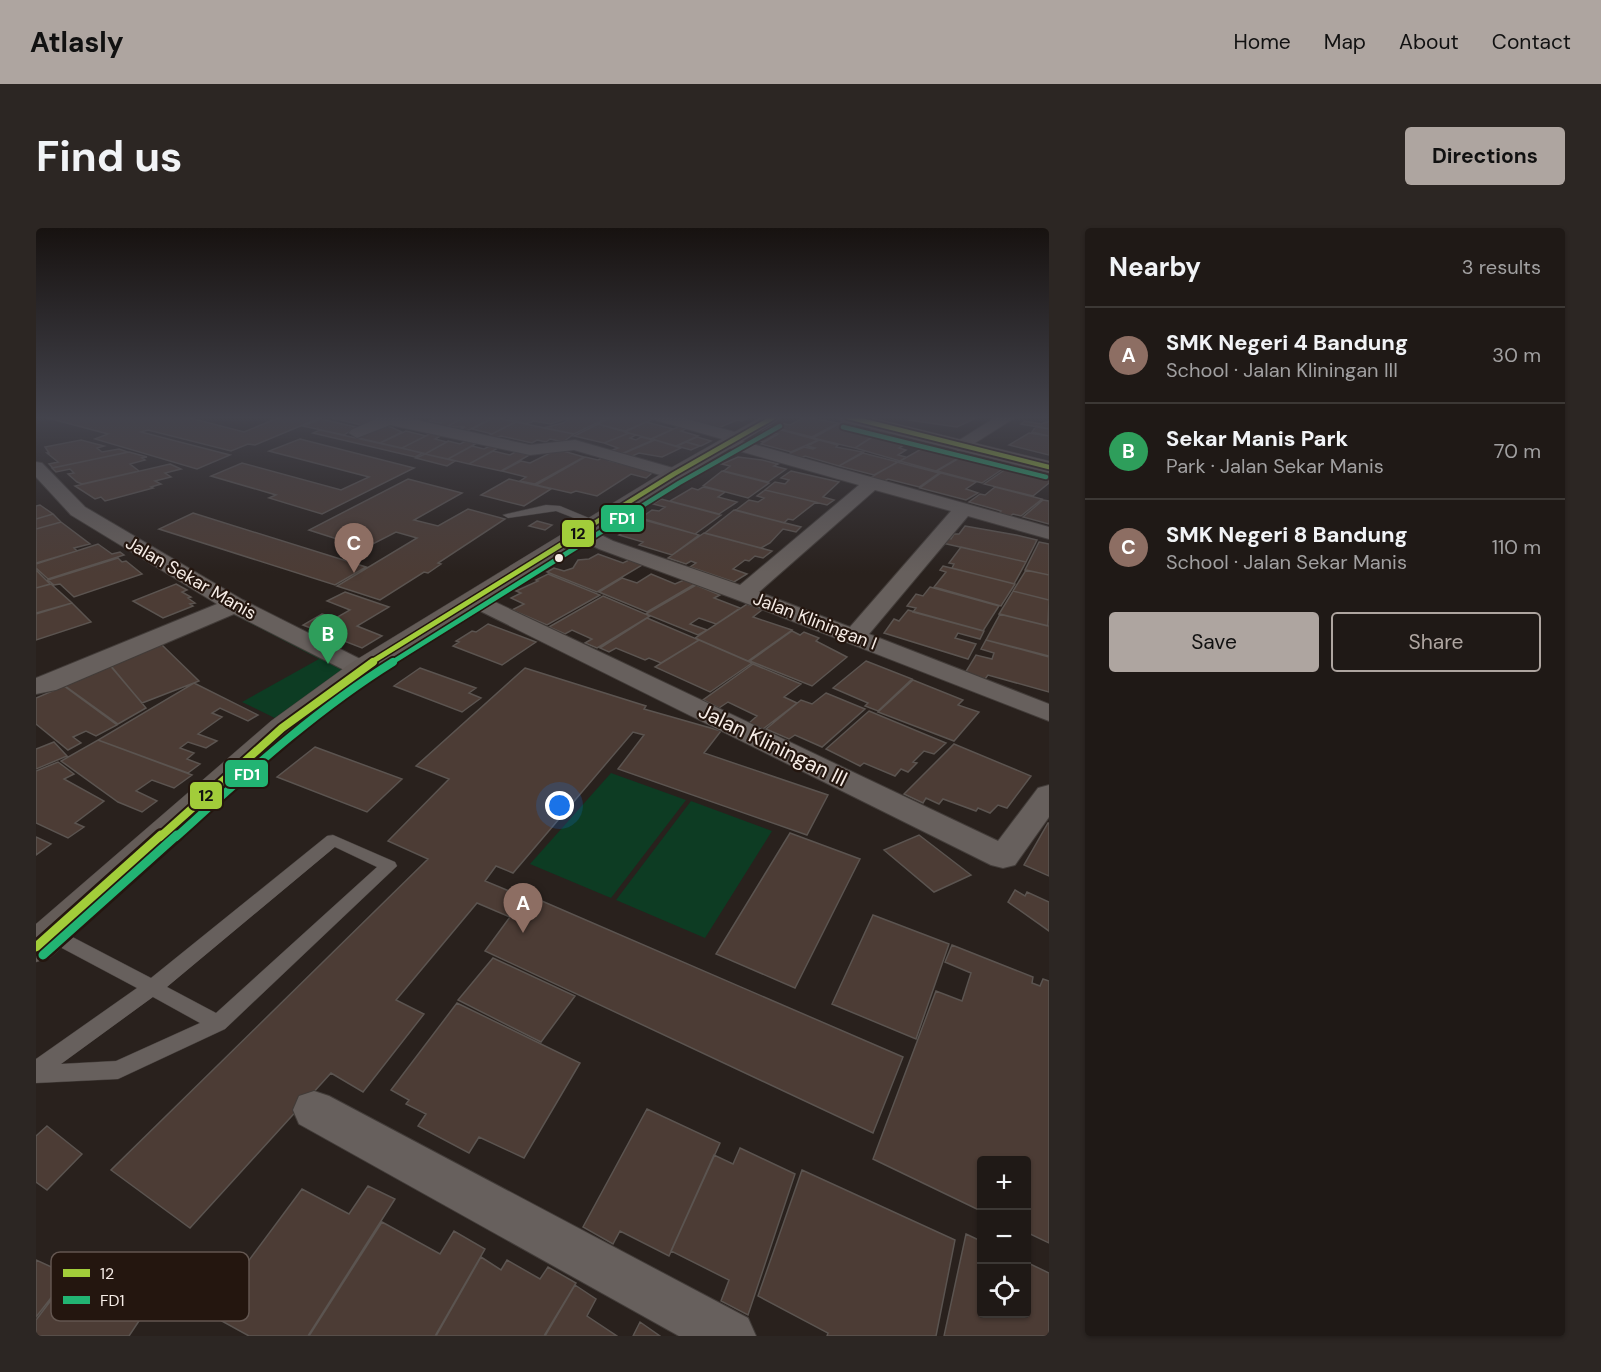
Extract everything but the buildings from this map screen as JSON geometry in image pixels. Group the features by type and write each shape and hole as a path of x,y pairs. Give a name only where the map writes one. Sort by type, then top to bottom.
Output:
{"street":[{"name":"Jalan Sekar Manis","path":"38,469 78,511 235,605 361,669"},
{"path":"656,469 674,474"},
{"path":"44,940 282,728 361,669 683,469"},
{"path":"825,469 1049,533"},
{"path":"743,594 872,483"},
{"path":"854,637 964,509"},
{"name":"Jalan Kliningan I","path":"588,528 606,544 743,594 1049,713"},
{"name":"Jalan Kliningan III","path":"474,599 1003,856 1049,795"},
{"path":"36,686 47,684 235,605"},
{"path":"314,1110 730,1336"}],"lane":[{"path":"508,515 557,508 588,528"},
{"path":"333,840 389,866 218,1023 118,1070 36,1072 153,987 333,840"},
{"path":"44,940 153,987 218,1023"}],"green space":[{"path":"233,607 357,670 283,722 242,702 319,659 227,611"},
{"path":"611,773 686,800 611,898 530,864"},
{"path":"691,801 772,831 705,938 616,900"}],"transit line":[{"name":"12","path":"36,947 282,728 361,669 683,469"},
{"name":"FD1","path":"43,955 289,736 367,678 704,469"},
{"name":"FD1","path":"1012,469 1046,477"}],"place":[{"name":"SMK Negeri 8 Bandung","path":"354,573"},
{"name":"Sekar Manis Park","path":"328,664"},
{"name":"SMK Negeri 4 Bandung","path":"523,933"}]}
